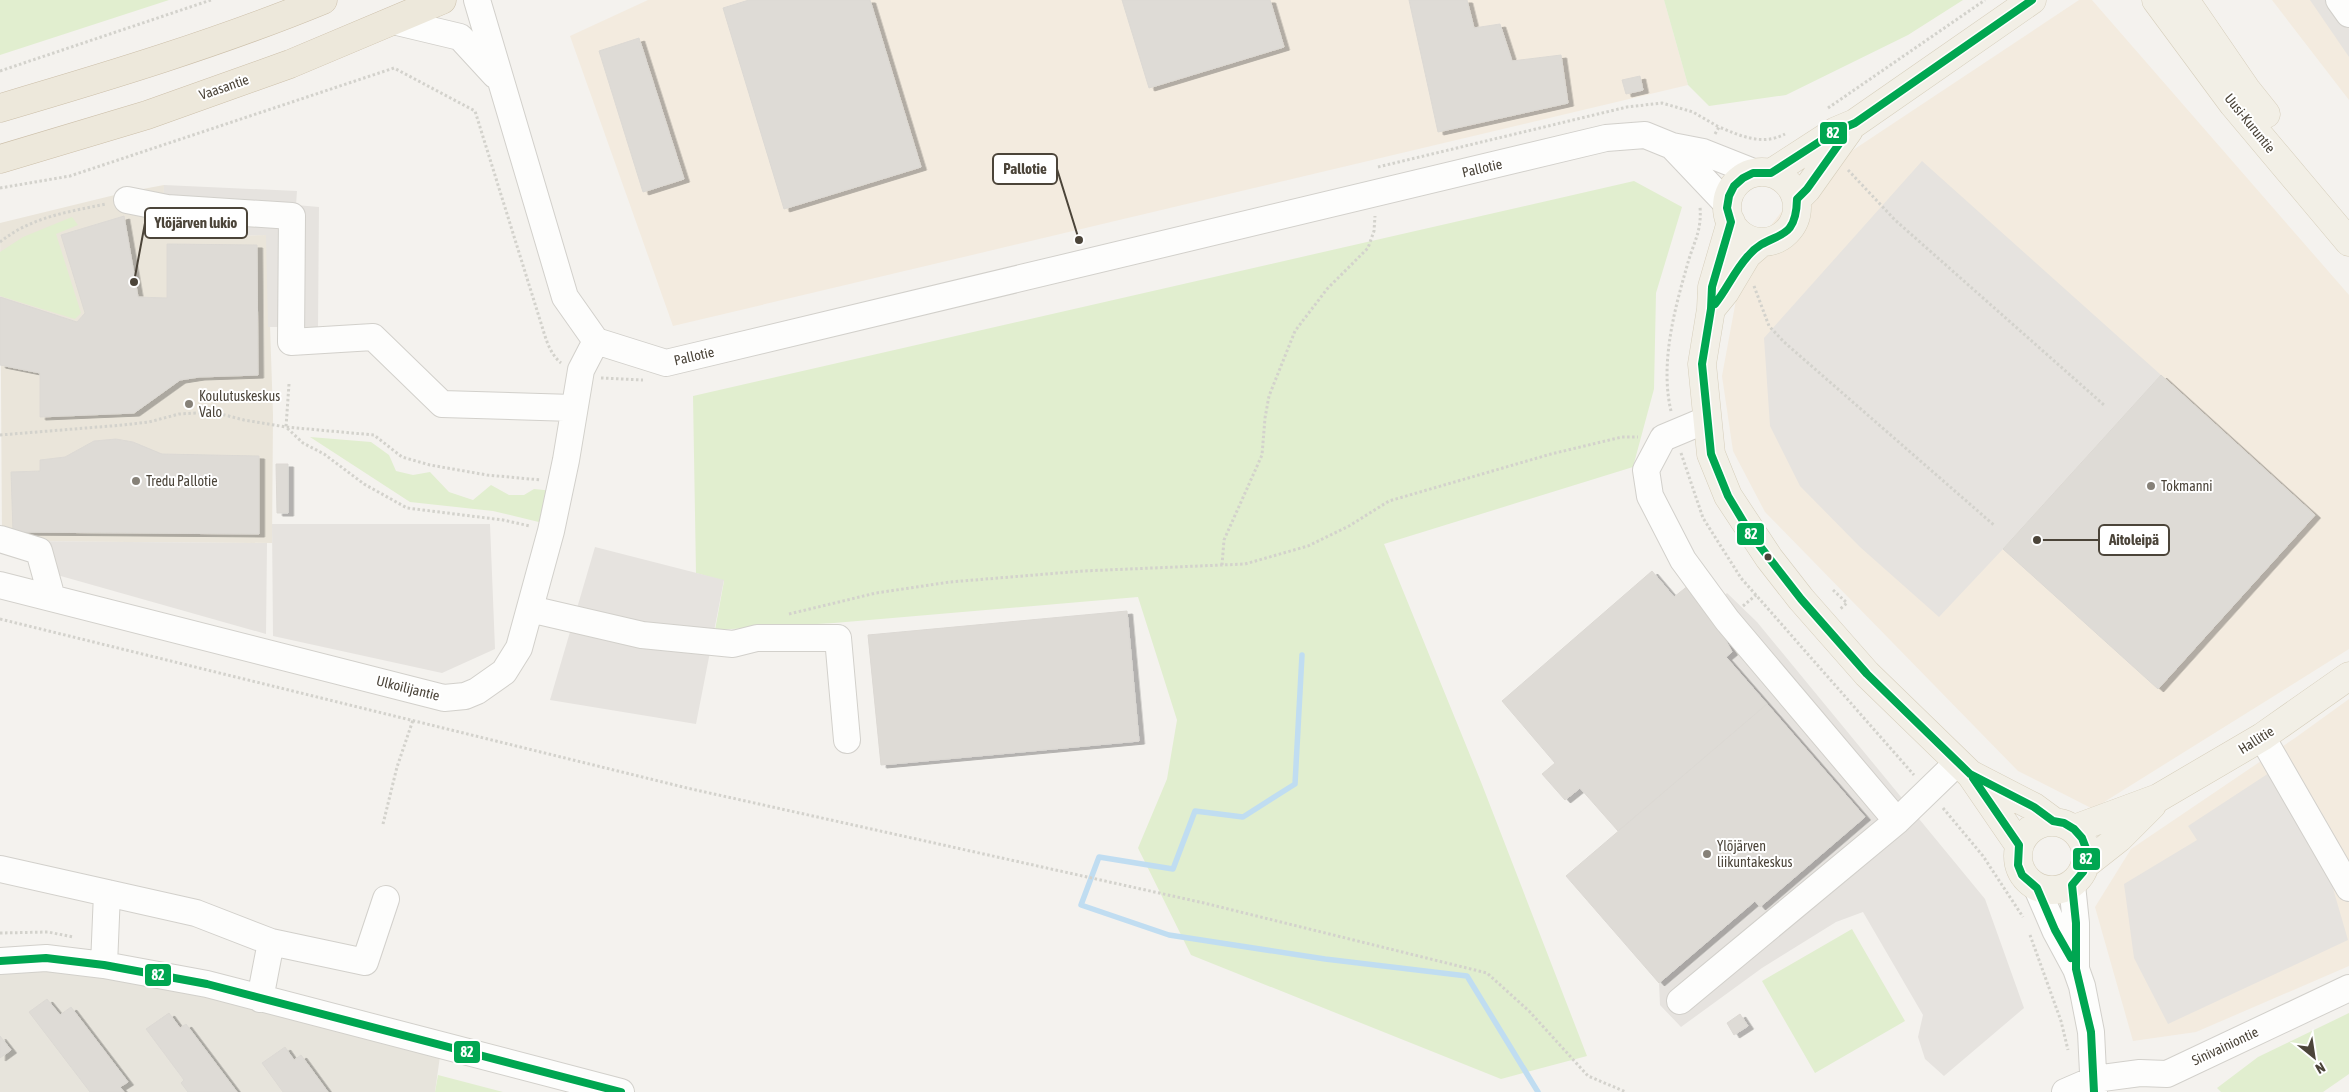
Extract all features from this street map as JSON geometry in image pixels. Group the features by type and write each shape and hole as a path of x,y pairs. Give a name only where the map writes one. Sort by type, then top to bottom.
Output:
{"highway":[{"path":"0,108 129,70 271,22 323,0"},
{"name":"Vaasantie","path":"0,159 147,114 290,64 442,0"}],"main road":[{"path":"2019,845 1964,768 1868,674 1801,599 1752,536 1728,496 1711,454 1706,420 1702,364 1715,272 1734,186 1743,178 1763,173 1836,131 1855,123 2032,0"},
{"name":"Uusi-Kuruntie","path":"2156,0 2233,104 2349,242"},
{"name":"Uusi-Kuruntie","path":"2185,0 2246,89 2306,164 2349,213"},
{"path":"1796,199 1807,189 1855,123"},
{"path":"1729,213 1735,230 1744,238 1762,242 1779,238 1788,231 1796,216 1796,199 1792,189 1785,180 1763,173"},
{"path":"1711,309 1725,292 1748,255 1762,242"},
{"name":"Hallitie","path":"2063,825 2158,798 2262,738 2349,676"},
{"path":"1964,768 2034,807 2063,825 2082,838 2087,851 2079,875 2055,891 2037,888 2022,875 2018,860 2019,845 2032,828 2063,825"},
{"name":"Hallitie","path":"2079,875 2158,798"}],"street":[{"path":"477,0 565,297 596,341"},
{"path":"2339,0 2349,14"},
{"path":"393,21 460,37 500,81"},
{"name":"Pallotie","path":"596,341 666,363 1606,138 1645,135 1672,146 1703,152 1763,173"},
{"name":"Pallotie","path":"1672,146 1729,213"},
{"path":"127,200 168,208 292,216 291,342 373,337 442,404 573,408"},
{"name":"Ulkoilijantie","path":"0,585 444,698 465,696 477,691 504,672 520,648 562,482 573,408 581,370 596,341"},
{"path":"1706,420 1670,435 1646,470 1650,496 1684,560 1749,648 1897,821"},
{"path":"0,539 40,551 52,598"},
{"path":"530,609 642,635 733,644 757,638 838,638 847,740"},
{"path":"2262,738 2345,878 2349,888"},
{"path":"1680,1001 1897,821 1929,791 1964,768"},
{"path":"0,869 196,912 271,942 365,962 386,899"},
{"path":"2079,875 2076,969 2091,1032 2083,1088"},
{"path":"2037,888 2055,930 2076,969"},
{"path":"104,966 107,893"},
{"path":"260,999 271,942"},
{"path":"0,961 46,958 207,984 621,1092"},
{"name":"Sinivainiontie","path":"2083,1088 2140,1073 2172,1083 2349,988"}],"path":[{"path":"0,71 211,0"},
{"path":"1822,112 1985,0"},
{"path":"0,188 70,176 394,68 475,111 540,320"},
{"path":"1703,152 1719,127 1751,140 1779,137 1786,134"},
{"path":"0,242 16,228 52,215 127,200"},
{"path":"1699,200 1701,224 1687,264 1674,316 1668,359 1668,399 1670,435 1703,518 1724,554 1741,578 1929,791 1983,856 2026,921"},
{"path":"1222,565 1224,540 1262,455 1264,418 1268,396 1294,331 1327,289 1368,248 1374,231 1375,211"},
{"path":"1895,220 2104,405"},
{"path":"1784,342 1995,526"},
{"path":"286,427 289,384"},
{"path":"0,435 123,425 149,422 179,414 213,412 244,420 286,427 374,435 402,457 430,465 487,475 562,482"},
{"path":"286,427 303,443 324,454 364,484 406,508 503,520 551,531"},
{"path":"757,638 772,620 818,606 876,593 950,582 1036,575 1245,564 1308,546 1348,526 1389,501 1551,454 1622,437 1670,435"},
{"path":"0,619 687,788 1204,902 1487,973 1529,1011 1588,1076 1626,1092"},
{"path":"383,824 396,767 413,720"},
{"path":"2029,930 2083,1088"}],"shaded area":[{"path":"648,0 1664,0 1688,85 673,326 570,36"},
{"path":"2079,0 2092,0 2349,295 2349,649 2093,809 2018,771 1765,512 1733,451 1722,376 1736,300 1755,246 1789,202 1823,170"},
{"path":"2272,0 2349,0 2349,100"},
{"path":"2310,0 2329,0 2349,29 2349,57"},
{"path":"1922,161 2161,375 1939,617 1860,547 1800,486 1770,426 1764,338"},
{"path":"164,185 163,237 267,235 273,415 272,543 2,541 0,223 127,192"},
{"path":"164,185 297,191 296,205 319,207 318,327 268,327 266,235 163,237"},
{"path":"272,524 490,524 495,649 442,673 273,636"},
{"path":"2,541 267,543 266,634 36,569"},
{"path":"595,547 724,580 696,724 550,700"},
{"path":"1727,593 1757,622 1985,899 2024,1008 1944,1076 1925,1059 1918,1037 1923,1015 1863,912 1836,922 1762,968 1681,1027 1660,1005 1659,983 1755,901 1760,907 1864,817 1726,657 1732,652 1709,609"},
{"path":"2349,699 2349,966 2196,1032 2133,1041 2095,907 2131,849 2295,738"},
{"path":"2269,773 2332,885 2348,940 2168,1024 2134,958 2124,884 2197,840 2188,826"},
{"path":"0,965 210,989 441,1049 435,1092 0,1092"}],"green space":[{"path":"0,0 169,0 0,55"},
{"path":"1664,0 1963,0 1908,35 1786,95 1709,106 1688,85"},
{"path":"1634,181 1682,207 1656,293 1654,389 1633,467 1384,544 1481,782 1587,1056 1501,1079 1191,955 1138,848 1167,779 1177,720 1138,597 834,623 715,630 724,581 696,573 693,396"},
{"path":"72,217 78,225 56,234 81,313 75,319 0,296 0,252 23,237"},
{"path":"310,437 371,442 389,455 396,471 413,475 430,472 449,492 473,500 491,485 509,495 524,495 534,489 554,491 547,524 493,511 410,502"},
{"path":"1852,929 1905,1021 1815,1073 1762,981"},
{"path":"2349,1013 2349,1074 2323,1092 2221,1092 2217,1088 2258,1057"},
{"path":"438,1075 503,1092 435,1092"}],"building":[{"path":"749,0 870,0 921,167 784,209 723,8"},
{"path":"1122,0 1270,0 1284,47 1149,88"},
{"path":"1409,0 1467,0 1474,28 1500,24 1512,61 1561,55 1568,103 1438,132"},
{"path":"639,38 684,179 643,192 599,51"},
{"path":"1640,76 1643,90 1626,94 1622,80"},
{"path":"124,216 138,297 167,298 167,244 257,245 258,375 199,377 180,380 134,413 40,417 40,373 0,365 0,297 77,322 85,313 61,235"},
{"path":"2161,375 2315,515 2158,689 2003,549"},
{"path":"116,439 133,442 162,454 259,456 259,534 13,532 11,472 40,471 40,460 65,457 94,441"},
{"path":"276,464 288,464 288,513 277,513"},
{"path":"1652,571 1674,597 1689,585 1709,609 1732,652 1726,657 1767,704 1618,831 1580,788 1565,800 1542,774 1555,763 1502,701"},
{"path":"1127,611 1139,741 881,765 868,635"},
{"name":"Ylöjärven liikuntakeskus","path":"1767,704 1865,817 1760,907 1755,901 1659,983 1566,876"},
{"path":"47,999 60,1015 71,1007 128,1082 120,1087 124,1092 90,1092 29,1012"},
{"path":"169,1013 180,1028 186,1024 237,1092 188,1092 181,1083 184,1080 146,1029"},
{"path":"1740,1014 1748,1026 1734,1035 1727,1023"},
{"path":"0,1036 11,1050 0,1058"},
{"path":"285,1047 294,1060 301,1055 328,1092 283,1092 262,1063"}],"waterway":[{"path":"1302,655 1295,784 1243,817 1195,811 1173,869 1099,857 1081,905 1169,935 1325,959 1467,976 1538,1092"}],"transit line":[{"name":"82","path":"2032,0 1855,123 1836,131 1771,173 1753,173 1743,178 1734,186 1729,196 1727,208 1731,222 1712,287 1711,309 1702,364 1711,454 1728,496 1752,536 1801,599 1867,674 1970,774 2034,807 2053,821 2064,823 2074,829 2082,838 2087,851 2086,864 2083,872 2072,885 2076,923 2076,969 2091,1032 2094,1092"},
{"name":"82","path":"1715,304 1748,256 1765,242 1787,231 1796,214 1797,199 1807,189 1844,137"},
{"name":"82","path":"1973,778 2019,845 2018,865 2022,875 2037,888 2055,930 2071,958"},
{"name":"82","path":"0,961 46,958 104,965 207,984 621,1092"}],"place":[{"name":"Pallotie","path":"1079,240"},
{"name":"Ylöjärven lukio","path":"134,282"},
{"name":"Koulutuskeskus Valo","path":"189,404"},
{"name":"Tredu Pallotie","path":"136,481"},
{"name":"Tokmanni","path":"2151,486"},
{"name":"Aitoleipä","path":"2037,540"},
{"name":"Ylöjärven liikuntakeskus","path":"1707,854"}]}
